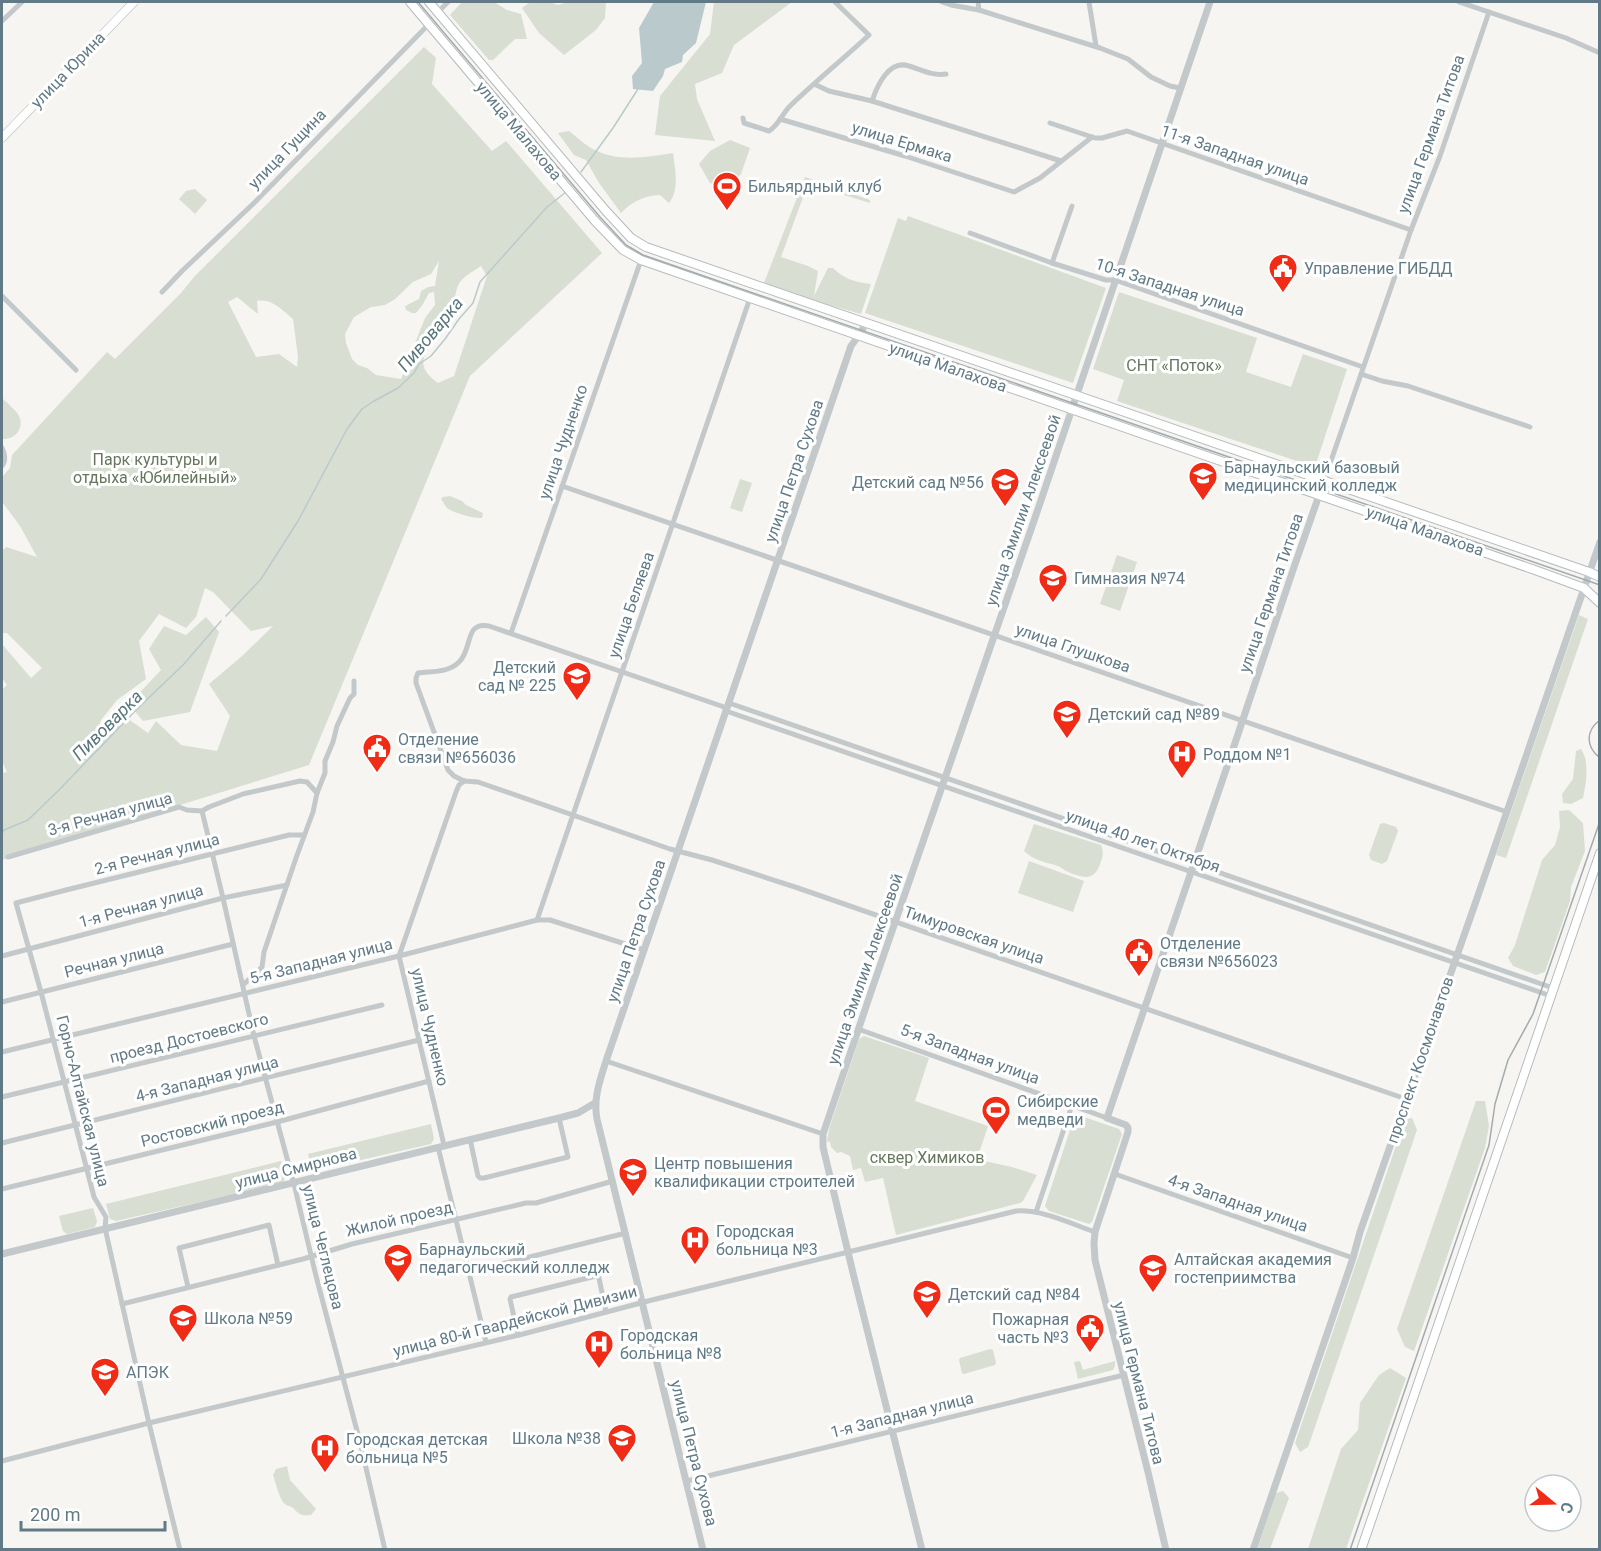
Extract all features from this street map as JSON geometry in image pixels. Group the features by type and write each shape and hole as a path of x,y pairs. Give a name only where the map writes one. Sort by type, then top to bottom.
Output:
{"main road":[{"name":"улица Юрина","path":"2,138 134,2"},
{"name":"улица Малахова","path":"410,2 595,221 624,250 641,260 1584,588"},
{"name":"улица Малахова","path":"429,2 606,211 631,238 646,247 1599,577"},
{"path":"1589,572 1599,570"},
{"path":"1584,588 1599,603"},
{"path":"1361,1550 1599,853"}],"street":[{"path":"2,21 22,2"},
{"path":"438,12 448,2"},
{"path":"743,118 744,123 769,130 776,126 787,108 869,35 835,2"},
{"path":"942,2 979,10 1096,46 1128,59 1151,77 1180,88"},
{"path":"978,2 979,10"},
{"path":"1089,2 1096,46"},
{"path":"1077,396 1210,2"},
{"path":"1459,2 1566,38 1599,53"},
{"name":"улица Германа Титова","path":"1107,1118 1360,374 1440,156 1489,12"},
{"name":"улица Гущина","path":"162,292 255,202 429,24"},
{"path":"872,101 884,77 900,64 927,73 946,74"},
{"path":"814,84 829,91 872,101 1061,161 1092,137"},
{"name":"улица Ермака","path":"780,119 915,159 1014,192 1040,178 1061,161"},
{"name":"11-я Западная улица","path":"1050,123 1092,137 1101,138 1127,132 1411,230"},
{"path":"1052,264 1072,206"},
{"name":"10-я Западная улица","path":"970,232 1052,264 1106,280 1116,280 1363,367"},
{"name":"улица Чудненко","path":"511,633 641,260"},
{"path":"2,296 76,370"},
{"name":"улица Беляева","path":"537,920 750,298"},
{"name":"улица Петра Сухова","path":"703,1550 597,1119 595,1103 606,1061 851,346 865,323"},
{"path":"1360,374 1408,386 1530,427"},
{"name":"улица Эмилии Алексеевой","path":"922,1550 848,1253 823,1147 823,1134 1077,396"},
{"path":"2,448 5,455 2,465"},
{"name":"улица Глушкова","path":"561,486 1507,812"},
{"name":"проспект Космонавтов","path":"1253,1550 1360,1232 1599,542"},
{"name":"улица 40 лет Октября","path":"464,781 448,770 416,678 418,673 439,672 459,662 464,656 474,628 477,625 489,626 1194,863 1458,954 1552,992"},
{"path":"243,985 262,967 264,952 325,773 325,761 350,698 354,694 354,681"},
{"name":"улица 40 лет Октября","path":"727,707 942,787 1454,963 1552,992"},
{"name":"3-я Речная улица","path":"8,857 179,807 202,811 243,794 300,781 307,782 317,793"},
{"name":"улица Чудненко","path":"464,781 456,792 399,956 486,1342"},
{"name":"Тимуровская улица","path":"464,781 478,782 678,851 742,869 1406,1099"},
{"name":"улица Чеглецова","path":"202,811 254,1036 294,1184 386,1550"},
{"name":"2-я Речная улица","path":"16,903 289,835 304,835"},
{"name":"1-я Речная улица","path":"2,956 223,898 287,885"},
{"name":"Горно-Алтайская улица","path":"16,903 94,1197 106,1217 105,1228 180,1550"},
{"name":"5-я Западная улица","path":"2,1052 399,956 537,920 550,920 644,950"},
{"name":"Речная улица","path":"2,1002 233,944"},
{"name":"проезд Достоевского","path":"2,1097 382,1005"},
{"name":"5-я Западная улица","path":"858,1029 1072,1105"},
{"name":"4-я Западная улица","path":"2,1143 419,1040"},
{"path":"606,1061 823,1134"},
{"name":"Ростовский проезд","path":"2,1190 277,1122 429,1081"},
{"name":"улица Смирнова","path":"2,1254 559,1118 578,1113 595,1103"},
{"path":"1072,1105 1036,1212 1095,1232"},
{"name":"улица Германа Титова","path":"1072,1105 1126,1125 1128,1128 1095,1232 1095,1260 1165,1550"},
{"path":"470,1139 478,1176 484,1178 568,1157 559,1118"},
{"name":"4-я Западная улица","path":"1114,1174 1353,1257"},
{"name":"Жилой проезд","path":"122,1304 311,1257 352,1244 526,1203 536,1203 613,1181"},
{"name":"улица 80-й Гвардейской Дивизии","path":"2,1461 1016,1211 1036,1212"},
{"path":"188,1287 179,1248 269,1225 278,1265"},
{"path":"469,1272 626,1233"},
{"path":"518,1335 511,1297 596,1276 599,1278 606,1312"},
{"name":"1-я Западная улица","path":"687,1481 1124,1375"}],"green space":[{"path":"462,2 494,2 507,10 521,14 527,39 515,39 493,60 489,60 450,15"},
{"path":"530,2 549,2 558,5 569,2 606,2 605,18 596,30 564,55 539,33 522,8"},
{"path":"714,2 792,2 734,45 722,73 695,84 697,99 715,141 655,135 660,96 710,34"},
{"name":"Парк культуры и отдыха «Юбилейный»","path":"424,47 436,58 432,84 492,151 506,141 602,253 470,376 309,765 2,860 2,773 7,772 2,761 2,690 7,685 2,678 2,644 31,678 42,668 7,633 2,633 2,551 6,547 37,557 20,526 2,504 2,477 10,468 12,455 107,352 115,359","holes":["439,261 435,286 421,291 419,299 405,306 406,310 416,313 429,293 434,292 435,305 425,318 401,379 376,375 358,365 352,359 345,334 354,317 371,307 385,305 413,282 431,274","481,266 487,276 454,376 438,383 428,374 424,366 424,358 452,319 458,285","237,297 258,314 257,301 268,301 293,319 298,357 297,367 279,354 256,357 228,302","205,588 213,592 251,631 273,626 209,684 230,716 217,751 181,745 156,721 148,733 124,716 94,741 101,720 117,700 146,679 139,641 159,614 186,628 196,617"]},
{"path":"569,131 593,149 615,157 634,158 673,153 676,186 669,203 660,195 643,198 621,213 599,183 586,160 574,155 558,133"},
{"path":"730,140 750,148 741,174 728,188 710,183 699,164 710,151"},
{"path":"805,177 870,200 870,203 808,184 781,257 818,271 814,296 828,268 833,268 850,279 871,284 861,314 808,299 764,283"},
{"path":"195,189 207,200 195,214 179,199 186,191"},
{"name":"СНТ «Поток»","path":"908,216 1106,288 1073,383 865,313 898,218 906,221"},
{"name":"СНТ «Поток»","path":"1119,292 1257,338 1246,372 1291,387 1303,354 1347,369 1315,467 1117,401 1124,380 1093,369"},
{"path":"2,398 16,411 21,425 14,436 6,439 2,439"},
{"path":"740,479 752,483 742,512 730,508"},
{"path":"450,496 483,513 482,518 464,515 447,508 441,499"},
{"path":"1117,555 1137,562 1120,611 1100,604"},
{"path":"1579,615 1588,619 1506,858 1496,855"},
{"path":"206,617 219,632 190,712 143,721 129,704 161,670 149,649 164,626 186,635"},
{"path":"1581,749 1586,760 1583,798 1571,804 1563,803 1562,794 1573,779 1576,751"},
{"path":"1569,810 1583,823 1585,851 1571,887 1570,901 1545,972 1536,975 1513,966 1508,958 1515,945 1542,860 1555,845 1560,827 1559,811"},
{"path":"1034,824 1101,845 1103,855 1094,874 1081,876 1036,859 1024,851"},
{"path":"1380,824 1396,827 1398,831 1387,861 1382,864 1371,860 1369,855"},
{"path":"1029,861 1084,881 1073,912 1018,893"},
{"name":"сквер Химиков","path":"864,1036 929,1058 915,1101 988,1126 975,1159 1037,1175 1023,1201 896,1235 883,1178 865,1182 861,1168 853,1170 850,1156 841,1152 837,1153 827,1141 859,1039"},
{"path":"1476,1101 1485,1101 1489,1126 1485,1148 1414,1351 1405,1347 1397,1329"},
{"path":"1077,1116 1119,1129 1122,1134 1092,1222 1089,1224 1049,1211 1045,1206 1074,1118"},
{"path":"1412,1118 1417,1130 1308,1447 1300,1452 1295,1443 1405,1119"},
{"path":"431,1124 434,1139 431,1144 317,1170 312,1168 308,1154"},
{"path":"281,1161 285,1178 283,1183 116,1221 110,1219 106,1204"},
{"path":"93,1208 97,1221 95,1227 67,1234 63,1231 59,1216"},
{"path":"993,1350 995,1365 962,1373 960,1358"},
{"path":"1080,1361 1083,1370 1115,1361 1115,1366 1113,1370 1078,1379 1074,1362"},
{"path":"1390,1368 1406,1378 1346,1549 1308,1549 1341,1449 1358,1430 1360,1403 1379,1375"},
{"path":"287,1466 290,1480 316,1509 311,1515 299,1514 281,1499 273,1475 276,1469"},
{"path":"1283,1491 1289,1498 1270,1549 1257,1550 1276,1493"}],"shaded area":[{"path":"654,2 706,2 696,43 683,55 682,62 665,69 653,91 633,89 632,76 642,63 639,28"}],"waterway":[{"name":"Пивоварка","path":"581,172 638,89"},
{"name":"Пивоварка","path":"226,616 261,579 298,521 347,429 362,409 398,388 414,373 419,364 431,356 473,303 480,282 547,207 566,192"},
{"name":"Пивоварка","path":"2,834 4,830 28,820 60,789 184,664 221,621"}],"tram line":[{"path":"418,2 600,217 626,245 643,255 1600,585"},
{"path":"1600,720 1592,729 1589,739 1592,749 1600,758"},
{"path":"1350,1550 1489,1145 1495,1104 1508,1060 1533,1014 1600,821"}],"place":[{"name":"Бильярдный клуб","path":"727,212"},
{"name":"Управление ГИБДД","path":"1283,294"},
{"name":"Барнаульский базовый медицинский колледж","path":"1203,502"},
{"name":"Детский сад №56","path":"1005,508"},
{"name":"Гимназия №74","path":"1053,604"},
{"name":"Детский сад № 225","path":"577,702"},
{"name":"Детский сад №89","path":"1067,740"},
{"name":"Отделение связи №656036","path":"377,774"},
{"name":"Роддом №1","path":"1182,780"},
{"name":"Отделение связи №656023","path":"1139,978"},
{"name":"Сибирские медведи","path":"996,1136"},
{"name":"Центр повышения квалификации строителей","path":"633,1198"},
{"name":"Городская больница №3","path":"695,1266"},
{"name":"Барнаульский педагогический колледж","path":"398,1284"},
{"name":"Алтайская академия гостеприимства","path":"1153,1294"},
{"name":"Детский сад №84","path":"927,1320"},
{"name":"Школа №59","path":"183,1344"},
{"name":"Пожарная часть №3","path":"1090,1354"},
{"name":"Городская больница №8","path":"599,1370"},
{"name":"АПЭК","path":"105,1398"},
{"name":"Школа №38","path":"622,1464"},
{"name":"Городская детская больница №5","path":"325,1474"}]}
